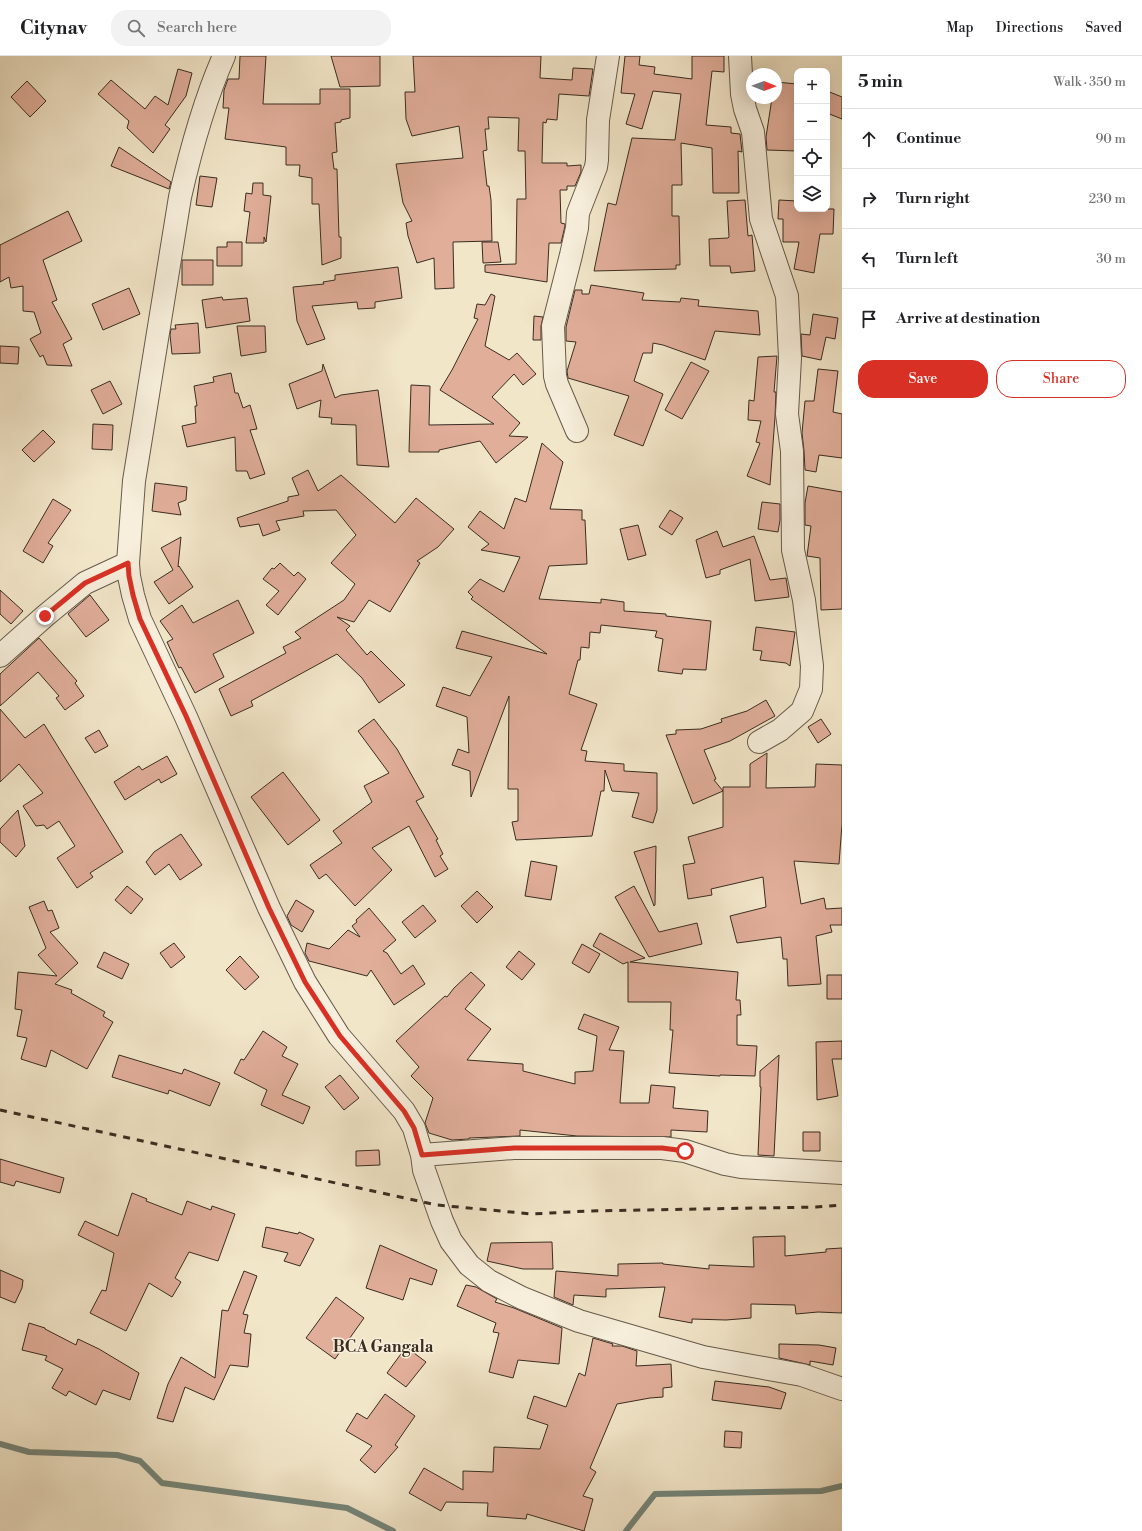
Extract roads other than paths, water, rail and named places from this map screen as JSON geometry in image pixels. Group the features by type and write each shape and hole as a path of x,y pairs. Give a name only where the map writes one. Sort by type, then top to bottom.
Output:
{"street":[{"path":"224,56 212,84 189,157 180,197 134,481 128,563 133,595 140,619 186,716 269,908 305,982 340,1036 404,1111 414,1128 422,1155 424,1170 442,1221 451,1241 469,1265 489,1281 522,1298 579,1321 703,1357 802,1375 842,1388"},
{"path":"577,431 556,380 553,326 571,255 578,213 596,167 598,120 608,56"},
{"path":"740,56 742,94 745,109 753,132 761,219 787,296 790,358 788,414 792,451 793,550 804,600 812,666 811,689 802,710 780,730 759,742"},
{"path":"0,656 85,583 128,563"},
{"path":"422,1155 514,1148 662,1148 685,1151 725,1164 741,1167 842,1172"}],"waterway":[{"path":"0,1444 29,1452 117,1455 140,1461 162,1483 347,1508 393,1531"},
{"path":"626,1531 655,1494 821,1491 842,1486"}],"railway":[{"path":"0,1110 437,1205 532,1214 589,1211 816,1207 842,1205"}],"district":[{"name":"BCA Gangala","path":"383,1346"}]}
